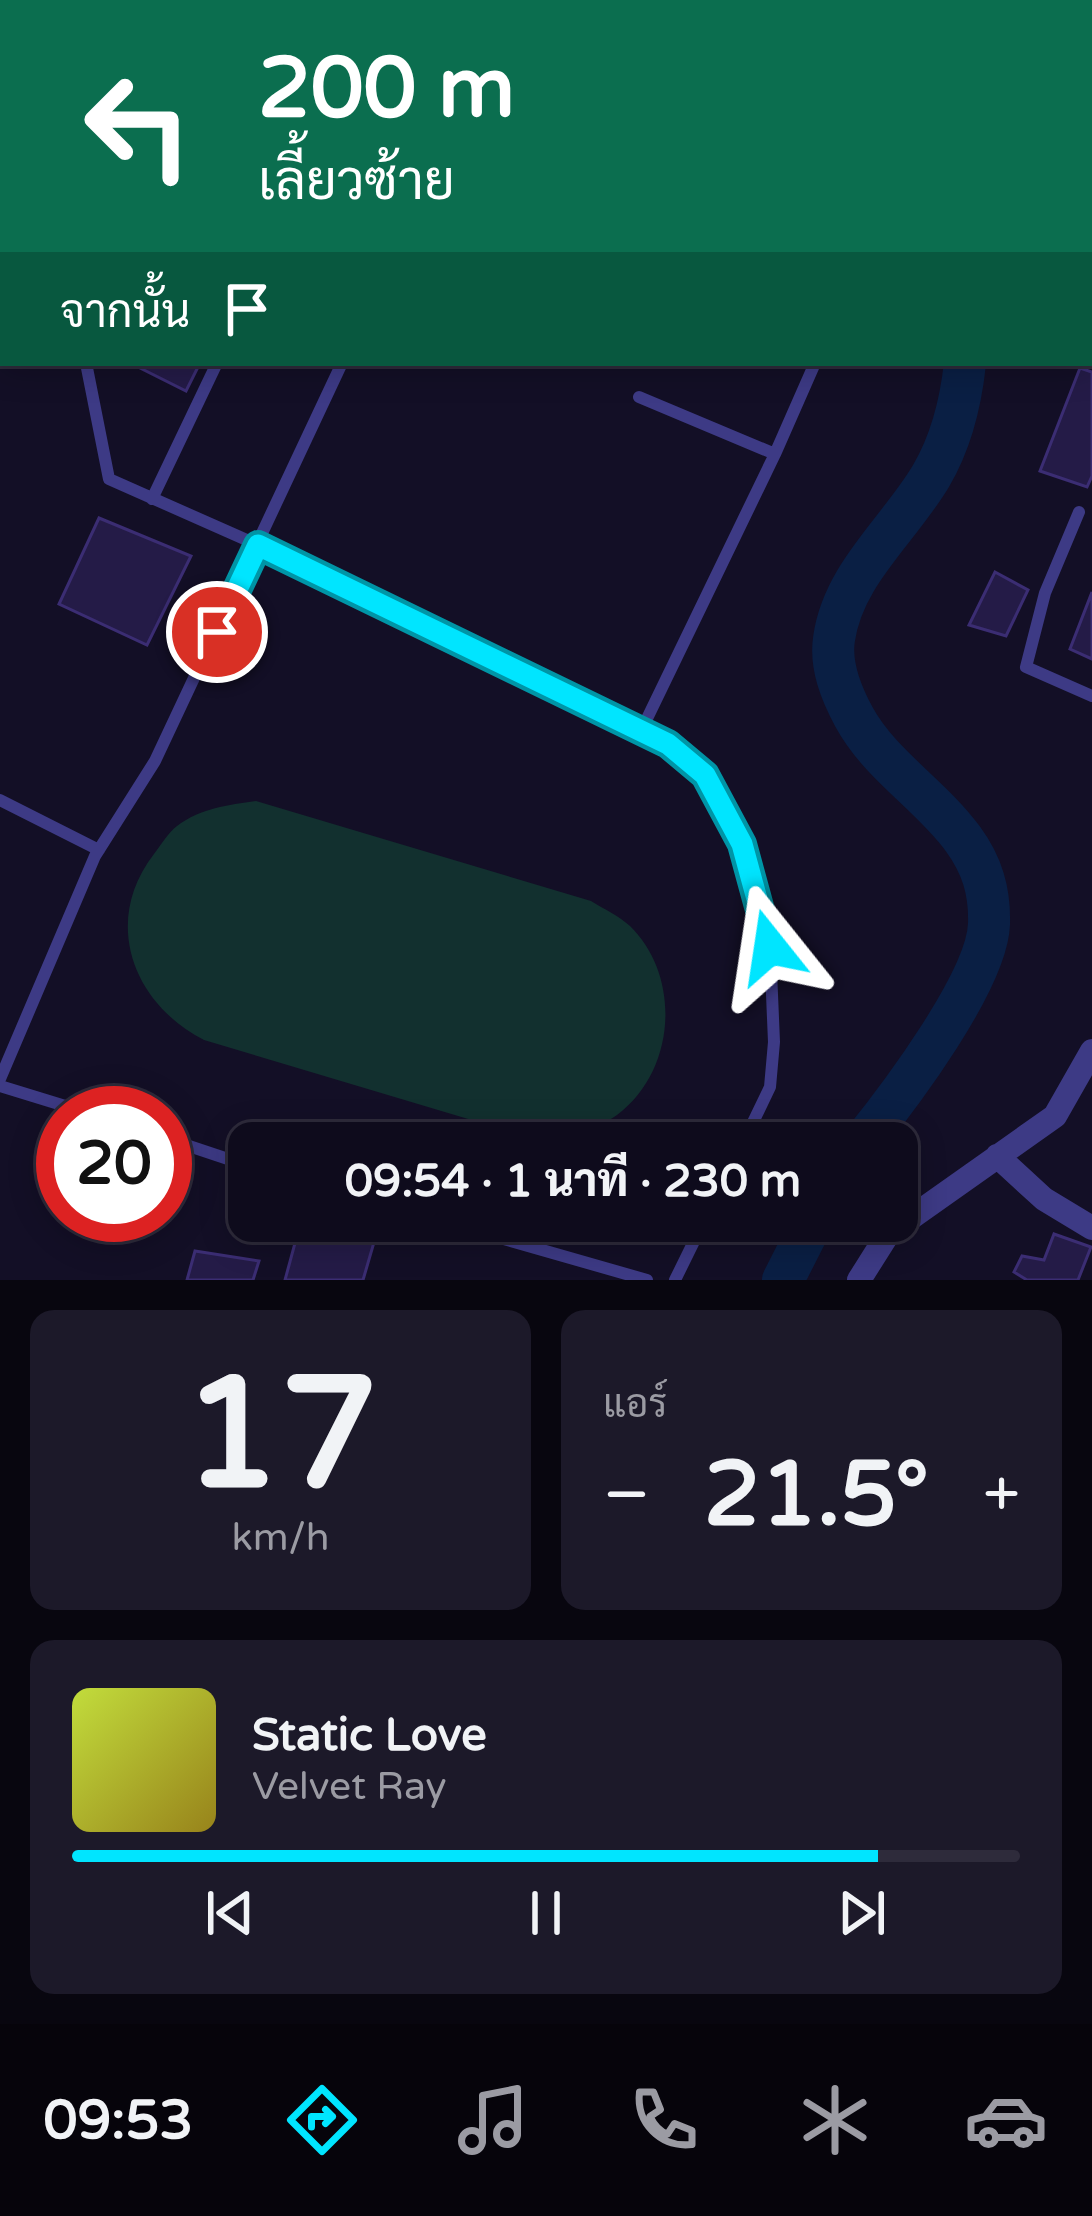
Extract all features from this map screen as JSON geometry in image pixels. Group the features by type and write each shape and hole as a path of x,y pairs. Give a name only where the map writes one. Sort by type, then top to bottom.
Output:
{"street":[{"path":"859,1280 888,1234 1055,1116 1092,1052"},
{"path":"997,1156 1044,1199 1092,1228"}],"lane":[{"path":"87,366 109,479 258,545 641,730 668,744 705,775 742,844 770,947 774,1042 770,1087 752,1122"},
{"path":"152,499 216,366"},
{"path":"36,1095 0,1082 99,850 155,761 341,366"},
{"path":"641,730 776,454 813,366"},
{"path":"639,397 776,454"},
{"path":"1078,512 1045,593 1026,667 1092,696"},
{"path":"0,800 99,850"},
{"path":"192,1147 228,1159"},
{"path":"514,1242 647,1280"},
{"path":"675,1280 694,1242"}],"green space":[{"path":"256,801 591,901 626,922 647,947 664,997 661,1049 637,1096 606,1122 478,1122 204,1040 179,1024 158,1005 132,958 130,906 138,880 177,826 225,806"}],"building":[{"path":"136,366 198,366 186,391"},
{"path":"1080,368 1092,372 1092,476 1087,487 1040,471"},
{"path":"99,518 191,556 147,645 59,604"},
{"path":"995,572 1028,590 1006,636 969,625"},
{"path":"1092,592 1092,659 1070,649"},
{"path":"1054,1234 1091,1247 1078,1280 1027,1280 1014,1272 1022,1256 1044,1260"},
{"path":"295,1242 374,1242 363,1280 285,1280"},
{"path":"195,1251 259,1261 253,1280 187,1280"}],"waterway":[{"path":"878,1122 918,1069 974,976 989,924 988,900 984,879 963,839 891,765 854,717 835,669 834,639 839,616 860,573 938,463 954,421 965,366"},
{"path":"783,1280 802,1242"}],"route":[{"path":"217,632 258,545 668,744 705,775 742,844 770,947"}]}
